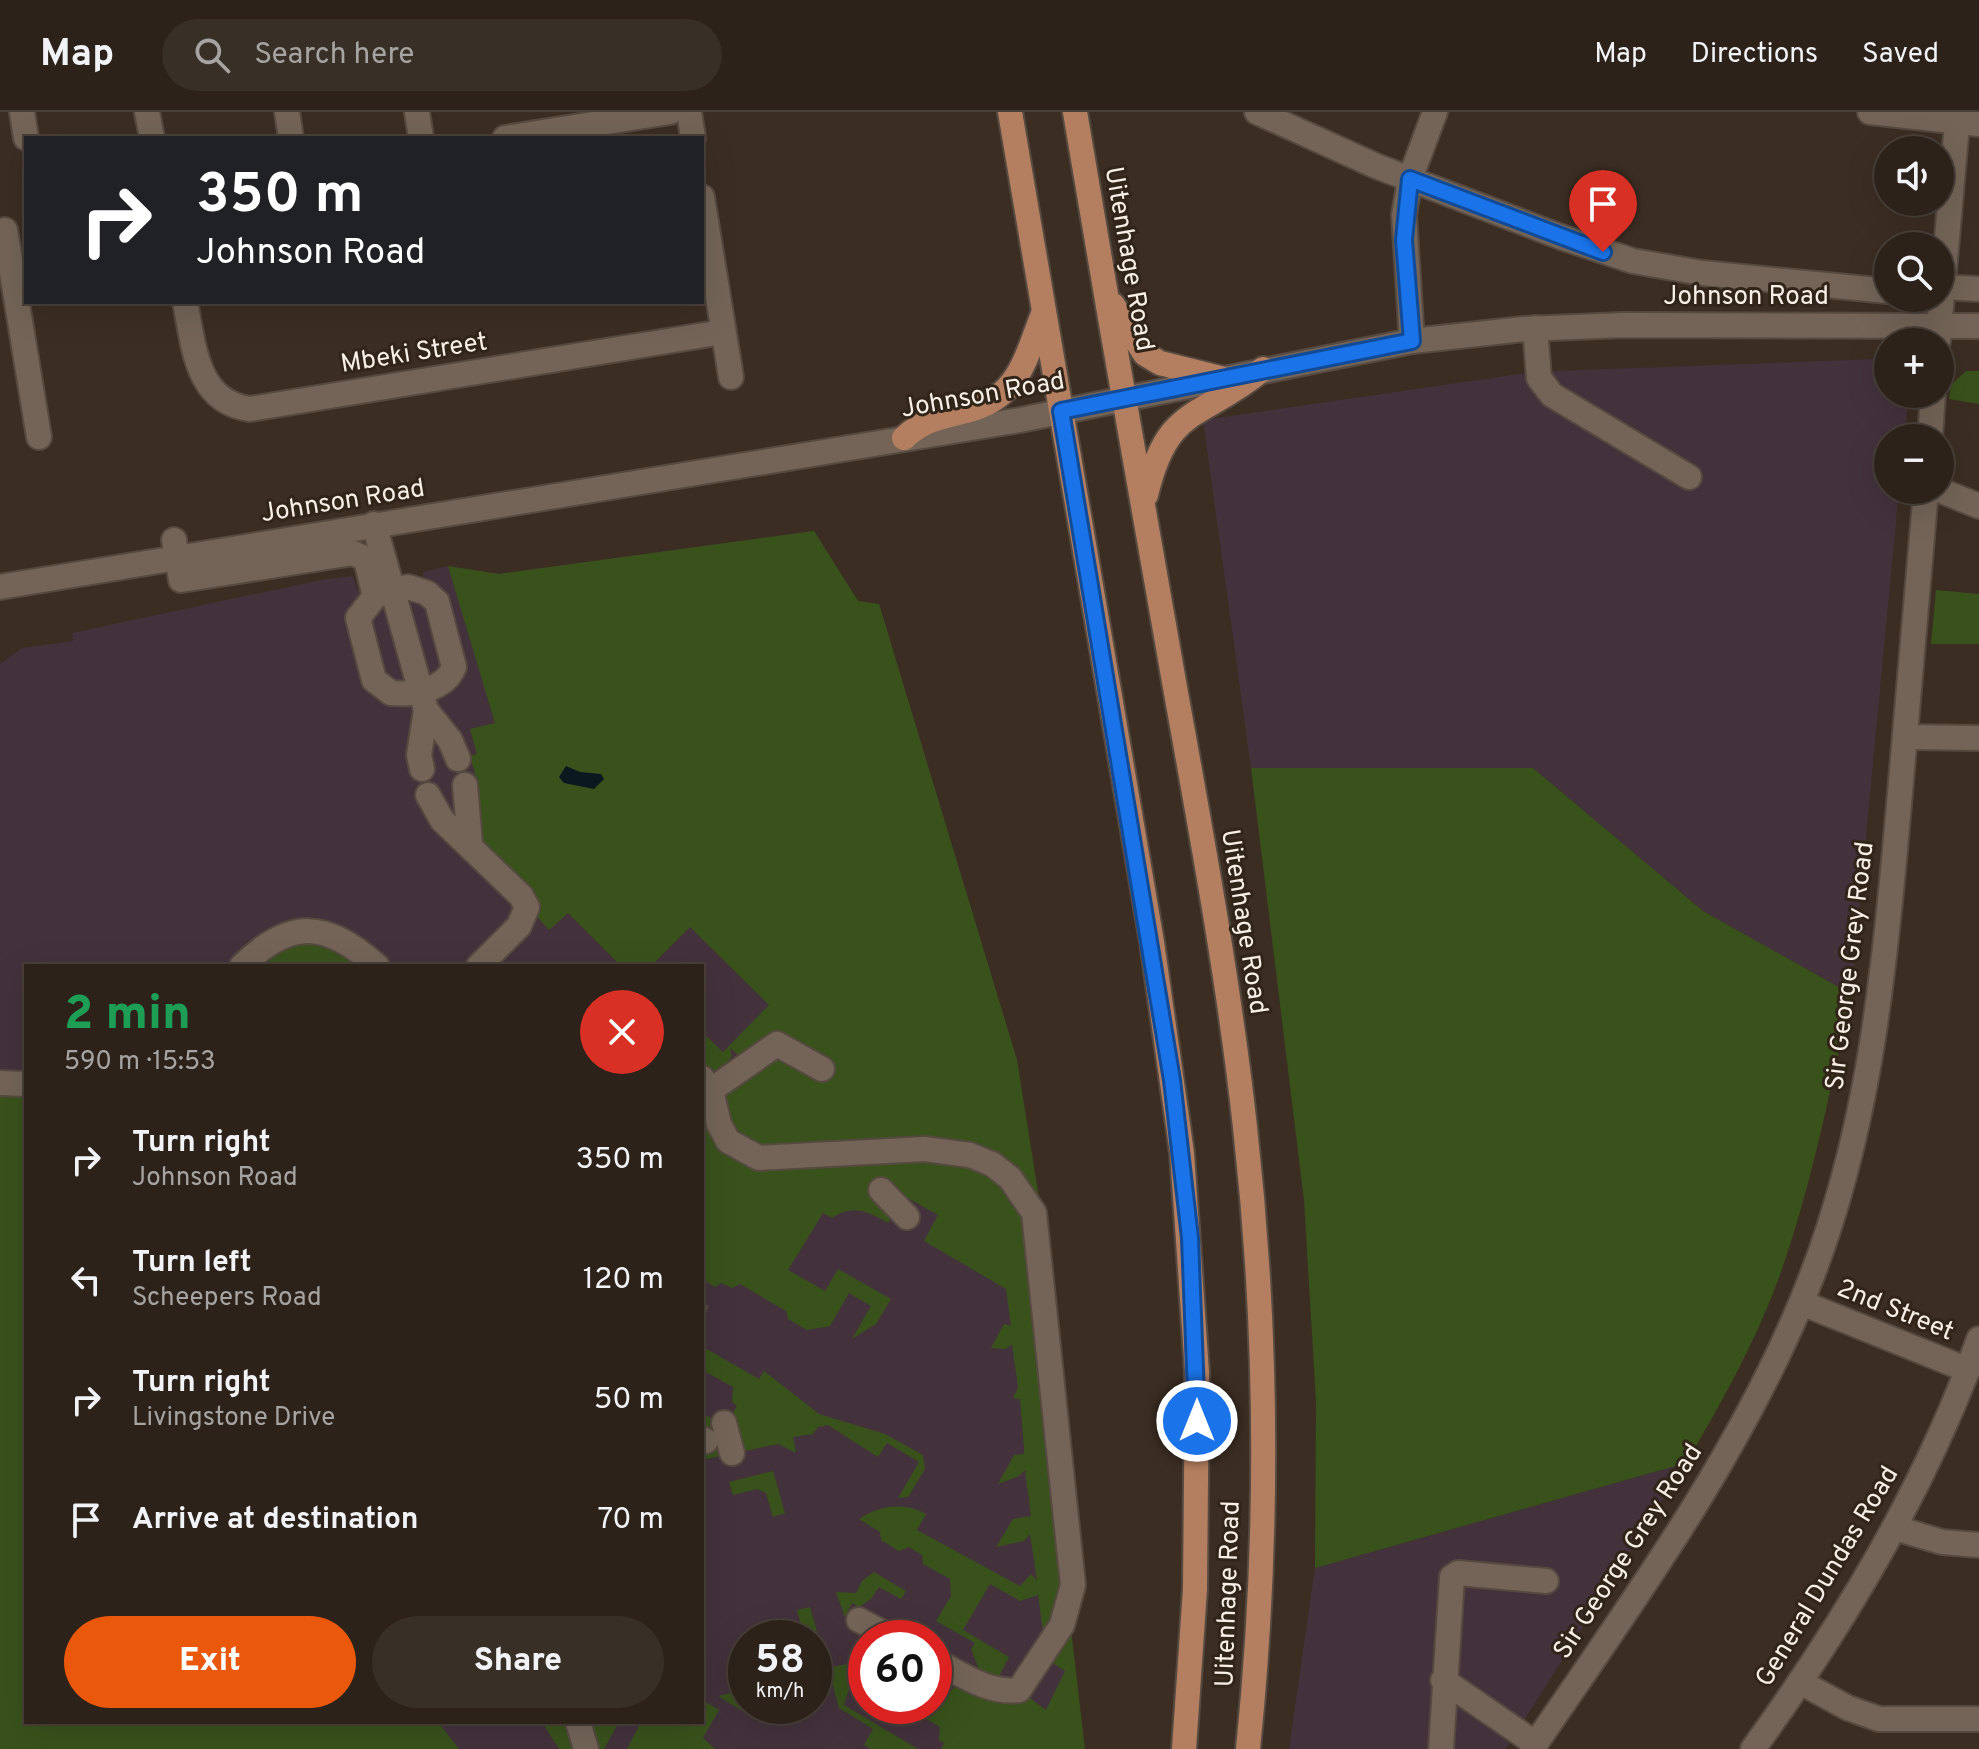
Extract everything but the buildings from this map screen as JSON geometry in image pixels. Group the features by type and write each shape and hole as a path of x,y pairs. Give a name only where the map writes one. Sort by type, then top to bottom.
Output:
{"main road":[{"name":"Uitenhage Road","path":"1010,112 1152,942 1182,1153 1190,1238 1197,1428 1195,1589 1184,1749"},
{"name":"Uitenhage Road","path":"1075,112 1195,796 1245,1127 1256,1267 1261,1492 1259,1609 1248,1749"},
{"path":"1105,293 1145,354 1160,363 1220,378"},
{"path":"904,438 932,418 970,410 1002,396 1020,373 1043,314"},
{"path":"1144,503 1153,464 1174,428 1200,409 1235,392 1263,369"}],"street":[{"path":"22,112 26,136"},
{"path":"147,112 152,136"},
{"path":"287,112 291,136"},
{"path":"417,112 421,136"},
{"path":"513,136 553,126 670,112"},
{"path":"689,112 693,136"},
{"path":"1257,112 1410,179 1633,261 1702,273 1874,290"},
{"path":"1412,341 1404,240 1410,179 1435,112"},
{"path":"1870,112 1965,120 1950,232"},
{"path":"704,210 731,377"},
{"path":"10,229 39,437"},
{"path":"1954,288 1979,289"},
{"name":"Mbeki Street","path":"185,304 199,371 211,390 231,407 250,409 723,332"},
{"name":"Johnson Road","path":"0,587 374,524 760,465 1126,400 1263,369 1412,341 1535,328 1624,325 1874,332"},
{"name":"Johnson Road","path":"1954,331 1979,326"},
{"path":"1535,328 1539,378 1552,395 1689,477"},
{"path":"1954,496 1979,506"},
{"name":"Sir George Grey Road","path":"1534,1746 1705,1492 1734,1443 1802,1303 1852,1147 1875,1036 1925,504"},
{"path":"374,524 382,589"},
{"path":"174,540 181,580 353,553 366,559 382,589 423,701 450,740 458,759"},
{"path":"422,769 419,755 423,701 446,681 454,667 437,602 432,595 418,590 382,589 364,607 358,626 379,687 423,701"},
{"path":"1905,737 1979,738"},
{"path":"465,785 470,843"},
{"path":"428,795 442,820 470,843 521,896 527,907 519,926 481,964"},
{"path":"244,964 279,936 305,930 347,941 375,964"},
{"path":"822,1069 777,1044 706,1084 728,1141 759,1158 925,1149 947,1151 992,1164 1030,1202 1042,1272 1073,1585 1062,1625 1019,1690 1003,1692 988,1688 952,1669"},
{"path":"0,1083 24,1084"},
{"path":"881,1190 907,1217"},
{"name":"2nd Street","path":"1802,1303 1968,1370"},
{"name":"General Dundas Road","path":"1753,1749 1800,1682 1895,1528 1968,1370 1979,1339"},
{"path":"724,1423 732,1453"},
{"path":"1895,1528 1942,1542 1979,1545"},
{"path":"1441,1749 1443,1680 1452,1577 1458,1573 1546,1581"},
{"path":"1443,1680 1534,1746"},
{"path":"1800,1682 1848,1708 1879,1719 1979,1719"},
{"path":"579,1724 586,1749"}],"shaded area":[{"path":"1874,359 1874,408 1908,408 1906,424 1874,424 1874,504 1898,504 1851,994 1703,911 1533,768 1251,768 1203,420 1526,373 1539,378 1553,371"},
{"path":"814,531 858,601 879,604 1017,1060 1028,1267 1083,1749 0,1749 0,664 22,648 73,641 72,633 321,580 353,576 358,591 423,578 423,572 448,566 499,574"},
{"path":"566,766 580,772 601,774 604,779 594,789 564,783 559,777"},
{"path":"1686,1463 1506,1749 1289,1749 1315,1568"}],"green space":[{"path":"1966,371 1979,371 1979,404 1954,400 1954,382"},
{"path":"814,531 858,601 879,604 1017,1060 1051,1273 1042,1273 1045,1302 1033,1305 1085,1749 941,1749 944,1743 939,1740 940,1727 935,1724 952,1724 952,1690 955,1686 965,1692 971,1690 979,1676 974,1673 978,1667 971,1649 975,1643 952,1630 952,1620 937,1620 951,1596 950,1579 923,1564 922,1555 909,1547 899,1551 881,1540 880,1532 859,1519 892,1507 918,1510 926,1514 917,1530 1020,1586 1031,1574 1037,1580 1030,1534 1024,1541 996,1547 1013,1519 1031,1516 1025,1470 1019,1476 998,1484 1014,1455 1024,1454 1020,1399 1013,1398 1018,1387 1012,1344 1006,1349 991,1348 1004,1324 1011,1326 1006,1289 924,1241 938,1215 904,1196 888,1223 860,1211 847,1211 832,1218 823,1213 788,1270 825,1291 838,1269 891,1299 876,1324 852,1339 871,1306 849,1293 830,1326 807,1330 788,1319 786,1311 740,1284 732,1288 721,1283 715,1287 704,1280 704,1081 711,1090 747,1063 730,1048 732,1056 718,1074 704,1064 704,1034 723,1052 769,1005 690,927 653,964 619,964 568,913 549,930 470,843 465,785 477,781 470,756 477,754 470,729 495,723 448,566 499,574","holes":["990,1584 1020,1601 1038,1595 1043,1631 1034,1651 1065,1671 1046,1710 1019,1690 996,1682 1009,1657 963,1630"]},
{"path":"1936,590 1979,594 1979,644 1931,644"},
{"path":"1251,768 1533,768 1703,911 1851,994 1810,1176 1777,1283 1747,1353 1686,1463 1315,1568 1316,1401 1304,1200"},
{"path":"305,930 359,964 246,964"},
{"path":"0,1083 24,1084 24,1724 440,1724 459,1749 0,1749"},
{"path":"704,1348 759,1379 764,1371 819,1414 885,1434 923,1455 925,1469 908,1497 898,1498 919,1462 887,1443 878,1457 828,1425 818,1427 813,1434 793,1437 796,1453 778,1444 704,1460 704,1414 719,1423 727,1422 737,1406 732,1402 733,1387 704,1371"},
{"path":"773,1471 785,1513 773,1517 766,1493 757,1489 733,1495 729,1482"},
{"path":"874,1572 906,1591 901,1599 879,1587 871,1599 859,1607 852,1603 845,1617 836,1592 856,1593 862,1581"},
{"path":"810,1607 814,1620 800,1620 797,1610"},
{"path":"848,1665 848,1692 844,1705 848,1707 848,1714 839,1708 832,1683 832,1667"},
{"path":"728,1694 728,1702 718,1696"},
{"path":"704,1701 719,1710 703,1738 715,1749 627,1749 640,1724 704,1724"},
{"path":"543,1724 618,1724 604,1749 559,1749"},
{"path":"865,1724 876,1724 918,1749 871,1749 864,1745 873,1729"}],"route":[{"path":"1197,1421 1190,1238 1182,1153 1147,911 1061,411 1126,400 1297,361 1412,341 1404,240 1404,215 1410,179 1603,252"}]}
